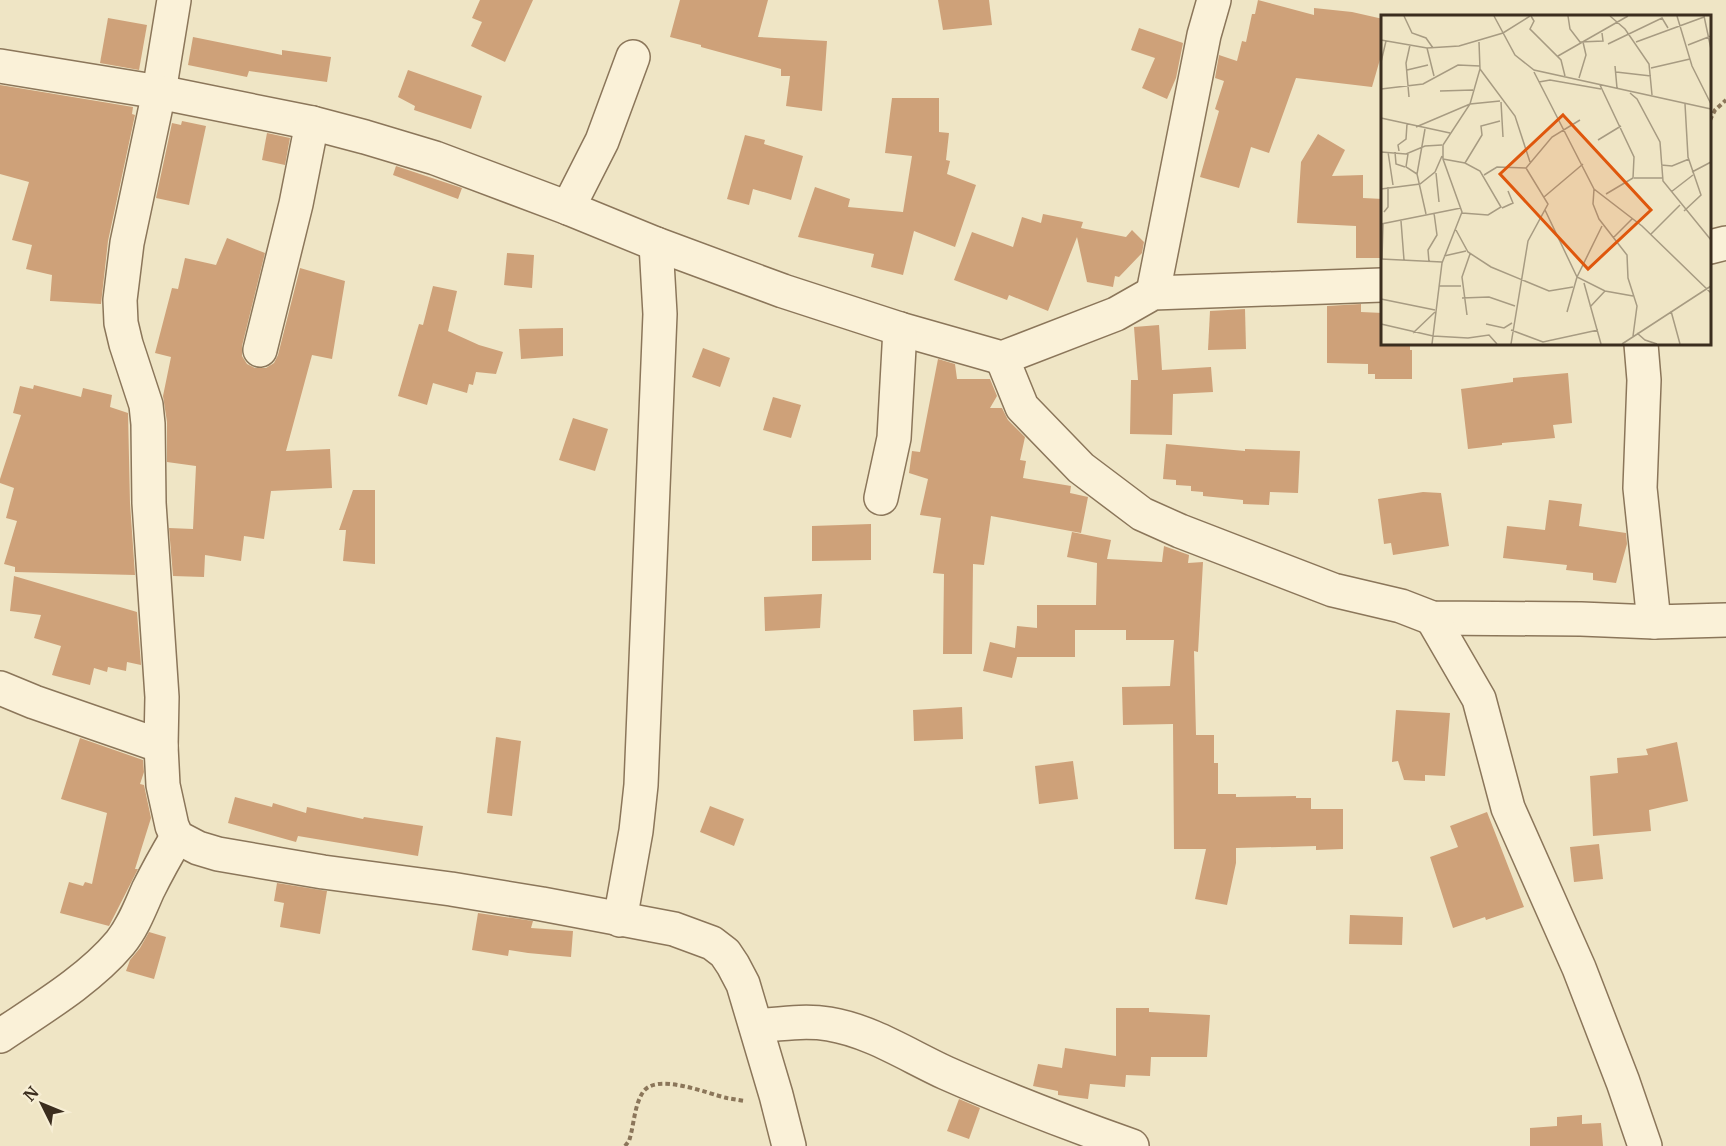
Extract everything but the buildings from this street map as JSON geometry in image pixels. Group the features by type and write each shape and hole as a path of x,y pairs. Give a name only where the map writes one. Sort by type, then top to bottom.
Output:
{"street":[{"path":"174,0 159,92 127,243 120,300 124,333 146,405 151,535 162,697 161,746 164,785 172,826 177,837 198,848 230,856 496,897 674,929 706,940 725,953 743,984 789,1146"},
{"path":"1153,293 1203,35 1214,0"},
{"path":"568,208 602,141 633,57"},
{"path":"0,66 159,92 365,136 435,158 783,291 900,329 1002,358 1116,314 1153,293 1381,285"},
{"path":"260,350 296,204 312,123"},
{"path":"1711,247 1726,243"},
{"path":"620,920 636,831 641,785 657,424 660,314 656,244"},
{"path":"881,498 894,438 900,329"},
{"path":"1641,345 1644,380 1640,488 1654,622"},
{"path":"1002,358 1022,407 1081,468 1142,513 1180,531 1333,590 1401,606 1432,618 1654,622 1726,620"},
{"path":"1432,618 1479,699 1508,808 1579,968 1645,1146"},
{"path":"0,688 161,746"},
{"path":"0,1036 81,979 121,942 138,916 162,862 177,837"},
{"path":"756,1026 812,1022 861,1031 991,1092 1132,1146"}],"path":[{"path":"1711,118 1715,110 1726,100"},
{"path":"625,1146 629,1141 639,1099 650,1085 684,1086 726,1098 747,1101 776,1095"}]}
